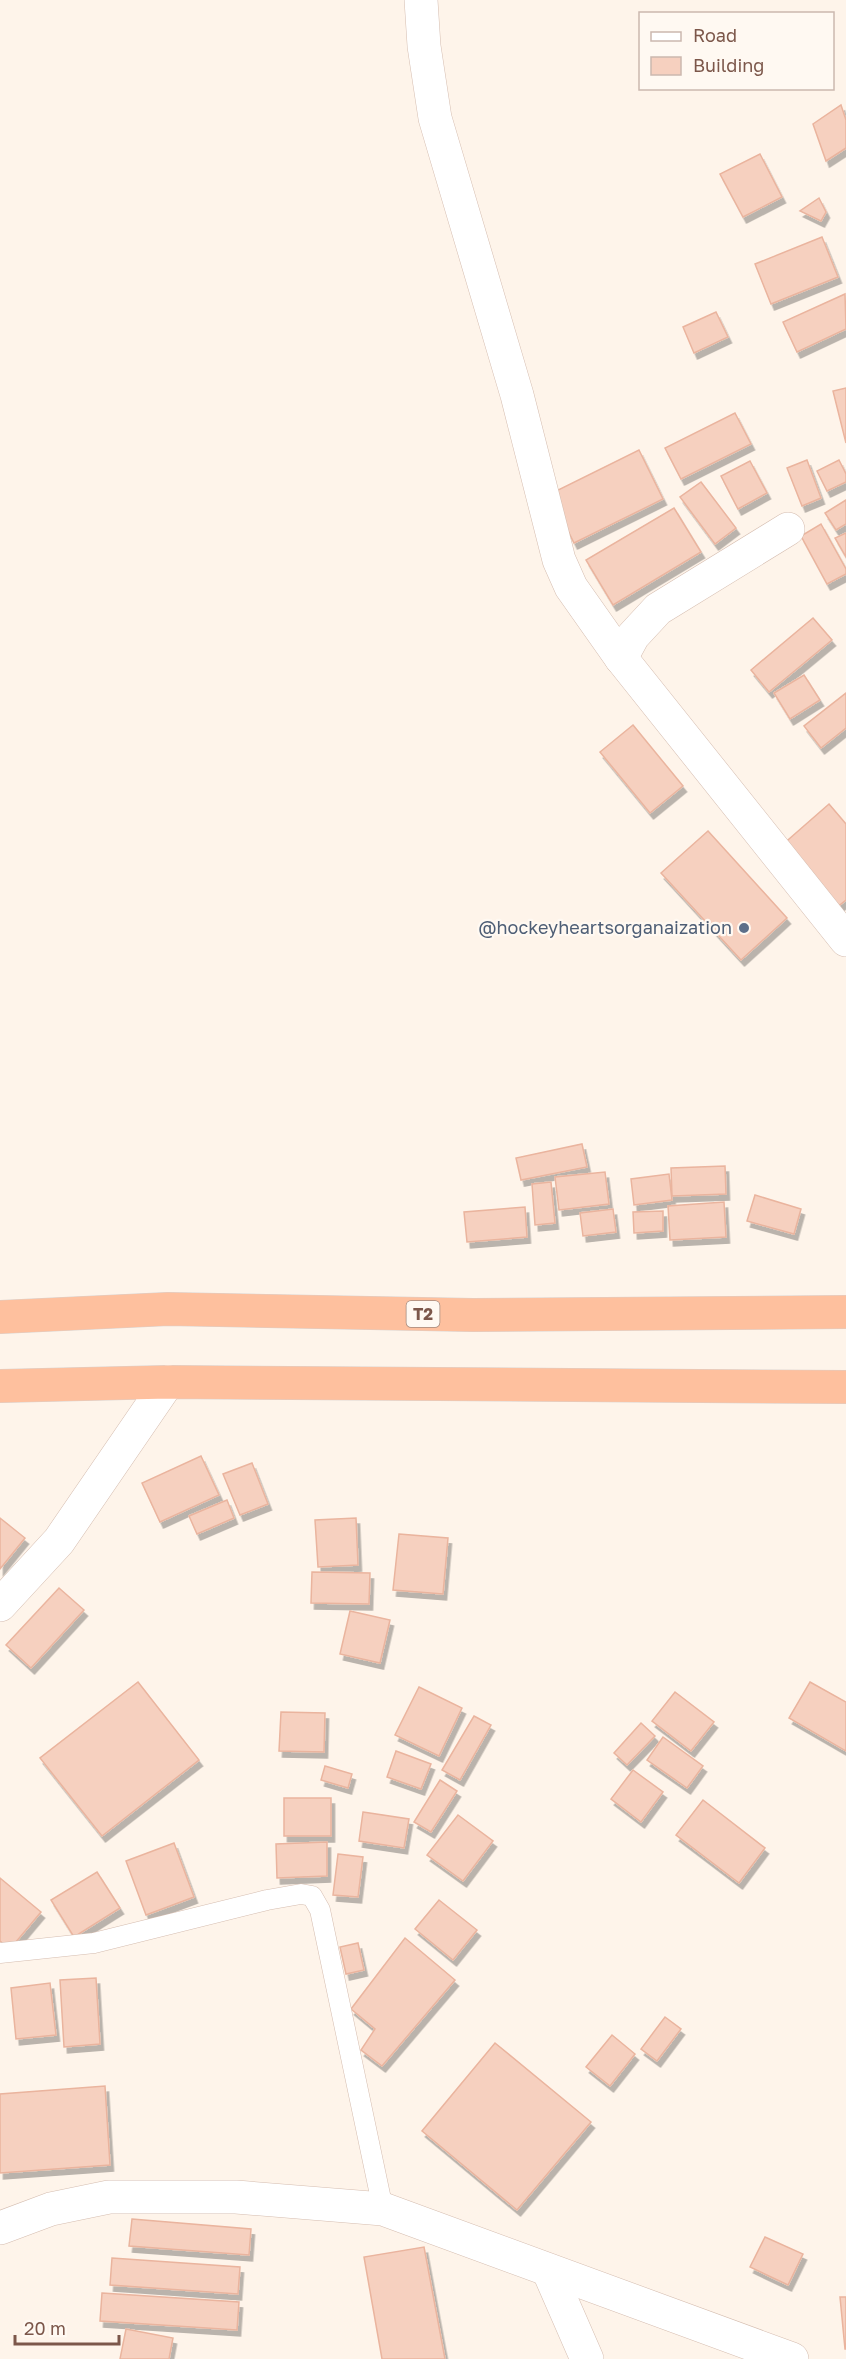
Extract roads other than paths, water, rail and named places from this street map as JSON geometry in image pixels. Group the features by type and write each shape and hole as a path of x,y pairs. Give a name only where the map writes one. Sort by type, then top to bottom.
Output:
{"highway":[{"name":"T2","path":"0,1317 168,1309 473,1315 846,1312"},
{"path":"0,1386 168,1382 846,1387"}],"street":[{"path":"421,0 424,46 435,118 517,395 560,560 583,607 621,658 846,940"},
{"path":"621,658 633,636 658,609 788,529"},
{"path":"0,1605 59,1541 168,1382"},
{"path":"0,2228 72,2204 118,2196 236,2197 383,2209 549,2272 792,2359"},
{"path":"549,2272 586,2359"}],"lane":[{"path":"0,1953 94,1943 267,1900 301,1894 312,1896 320,1910 383,2209"}],"place":[{"name":"@hockeyheartsorganaization","path":"744,928"}]}
